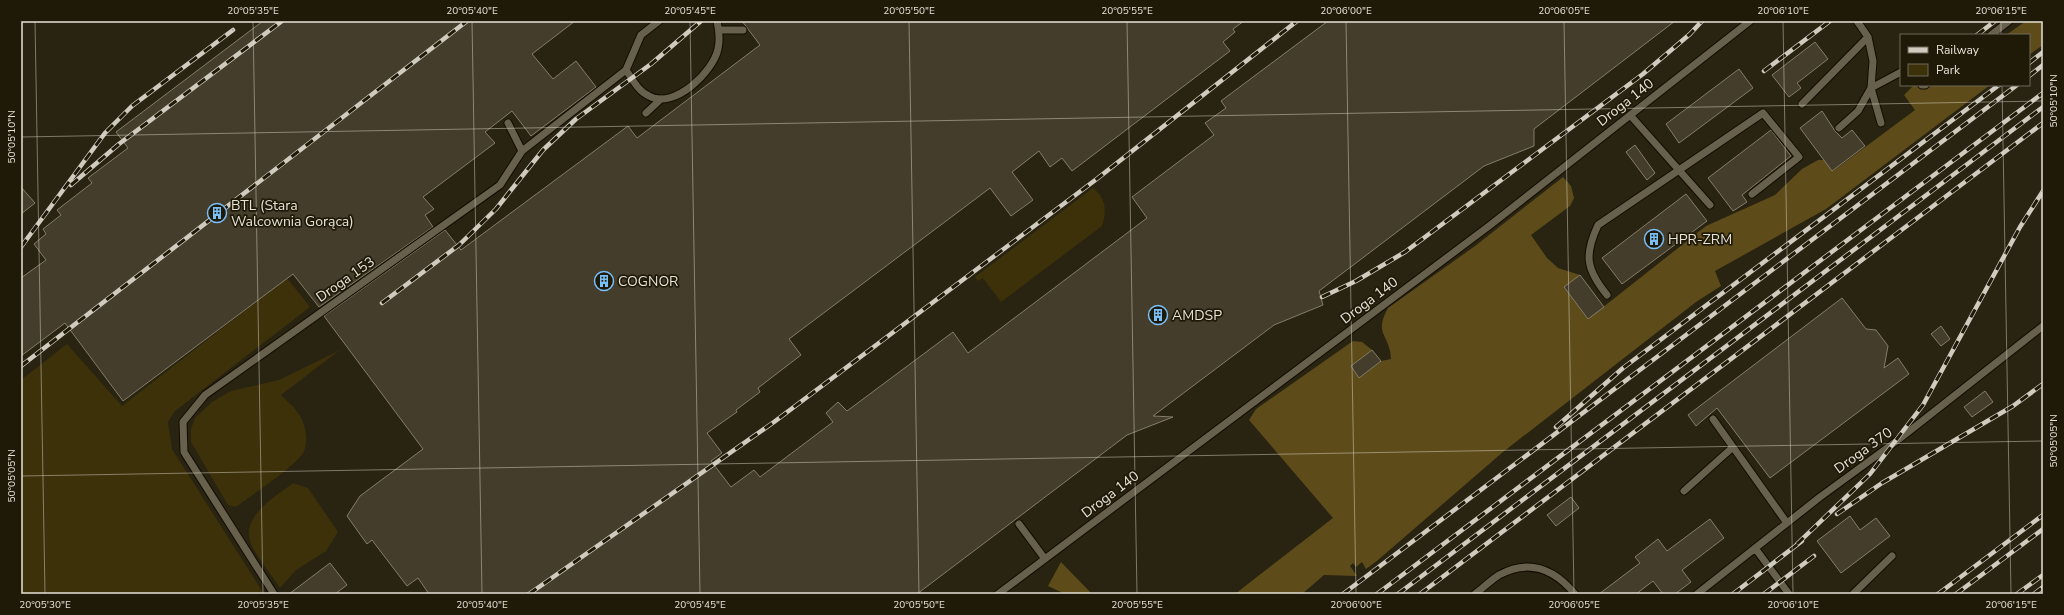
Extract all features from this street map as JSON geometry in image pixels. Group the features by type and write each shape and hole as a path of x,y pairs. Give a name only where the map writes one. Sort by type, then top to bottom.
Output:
{"lane":[{"name":"Droga 153","path":"274,594 184,452 183,422 205,395 500,185 522,151 626,70 641,35 659,21"},
{"path":"626,70 641,91 650,97 661,99 673,97 684,92 711,67 718,49 719,30 717,21"},
{"name":"Droga 140","path":"998,594 1489,226 1750,21"},
{"path":"1839,128 1858,111 1871,88 1874,61 1868,37 1857,21"},
{"path":"1992,34 2009,21"},
{"path":"719,30 743,30"},
{"path":"1802,104 1868,37"},
{"path":"1871,88 1900,73"},
{"path":"1871,88 1882,123"},
{"path":"646,113 661,99"},
{"path":"1606,295 1594,280 1589,262 1590,243 1598,225 1763,113 1799,157 1752,194"},
{"path":"1630,115 1710,205"},
{"path":"508,123 522,151"},
{"name":"Droga 370","path":"1697,594 1786,523 1898,440 2043,326"},
{"path":"1713,420 1786,523"},
{"path":"1684,491 1733,447"},
{"path":"1019,524 1045,559"},
{"path":"1755,548 1789,594"},
{"path":"1853,594 1892,556"},
{"path":"1475,594 1500,575 1525,566 1549,570 1575,594"}],"green space":[{"path":"1093,188 1103,200 1105,215 1102,226 1001,302 983,278 978,281 975,277"},
{"path":"287,278 310,307 175,411 168,422 172,449 264,594 21,594 21,380 67,344 122,406"},
{"path":"340,350 281,395 296,410 304,426 306,441 304,451 300,457 284,472 236,507 228,505 191,442 191,429 195,418 212,402 231,391 279,380"},
{"path":"293,483 308,488 338,532 326,551 296,570 280,588 252,546 249,532 251,523 262,508"}],"shaded area":[{"path":"2026,21 2043,21 2043,45 2030,54 2030,34 2007,34"},
{"path":"1913,86 1924,89 1931,86 1989,86 1826,209 1715,271 1721,286 1696,302 1503,452 1378,560 1366,569 1362,562 1356,567 1353,563 1350,566 1357,576 1324,575 1302,594 1235,594 1333,518 1249,420 1256,409 1353,341 1362,342 1372,350 1351,366 1359,378 1381,361 1391,359 1388,344 1382,329 1384,317 1388,308 1475,246 1563,177 1571,186 1574,198 1570,206 1531,235 1547,258 1558,268 1580,275 1564,287 1588,319 1706,226 1775,195 1802,169 1818,160 1824,160 1833,171 1915,110 1904,95"},
{"path":"1061,562 1092,594 1065,594 1048,586"}],"building":[{"name":"BTL (Stara Walcownia Gorąca)","path":"263,21 575,21 532,54 553,79 576,61 596,87 531,136 512,111 485,132 495,143 423,197 434,209 425,215 433,227 319,307 293,274 123,401 65,323 21,356 21,278 46,260 34,244 46,234 43,229 61,215 57,210 92,183 88,178 128,148 116,132"},
{"path":"742,21 1244,21 1233,29 1235,32 1223,42 1230,51 1072,171 1062,158 1050,167 1039,151 1012,172 1033,200 1011,216 990,188 789,339 801,355 758,388 760,392 736,410 737,412 707,433 722,453 711,461 731,487 754,470 760,477 833,422 826,413 838,402 847,411 953,332 968,353 1147,218 1132,197 1214,135 1205,123 1226,108 1221,101 1328,21 1675,21 1534,129 1534,146 1484,166 1319,291 1323,305 1274,325 1153,416 1173,417 1127,435 917,594 429,594 418,578 407,586 372,540 367,544 347,516 360,496 423,449 324,316 445,230 461,250 628,126 637,138 760,45"},
{"path":"1815,42 1828,59 1797,83 1801,88 1789,97 1772,75"},
{"path":"1739,69 1753,88 1679,143 1666,124"},
{"path":"1822,111 1835,131 1842,138 1852,130 1865,146 1832,171 1800,128"},
{"name":"HPR-ZRM","path":"1771,130 1791,156 1742,195 1747,202 1733,211 1708,178"},
{"path":"1635,145 1655,173 1647,180 1626,152"},
{"path":"21,187 35,203 21,214"},
{"name":"HPR-ZRM","path":"1686,194 1707,221 1622,284 1602,258"},
{"path":"1580,275 1604,307 1588,319 1564,287"},
{"path":"1842,298 1866,329 1876,330 1888,346 1884,368 1898,358 1909,374 1770,478 1717,408 1696,426 1688,415"},
{"path":"1941,326 1950,339 1941,346 1931,334"},
{"path":"1372,350 1381,361 1359,378 1351,366"},
{"path":"1985,391 1993,402 1972,417 1964,407"},
{"path":"1571,497 1579,508 1556,526 1547,515"},
{"path":"1850,516 1860,530 1876,518 1890,536 1841,573 1817,541"},
{"path":"1710,519 1724,538 1682,570 1691,582 1675,594 1663,594 1653,581 1636,594 1599,594 1640,563 1635,557 1658,539 1667,551"},
{"path":"330,563 347,585 335,594 289,594"}],"railway":[{"path":"71,185 119,144 282,21"},
{"path":"21,366 467,21"},
{"path":"382,303 459,245 496,209 543,150 576,119 651,64 701,21"},
{"path":"529,594 774,422 1098,178 1297,21"},
{"path":"1322,297 1356,281 1405,252 1643,74 1690,34 1702,21"},
{"path":"1764,71 1830,21"},
{"path":"1978,34 1995,21"},
{"path":"21,247 105,133 132,106 233,30"},
{"path":"2030,62 2043,52"},
{"path":"2030,75 2043,65"},
{"path":"1556,427 1623,368 1998,86"},
{"path":"1343,594 2016,86"},
{"path":"1377,594 2043,93"},
{"path":"1398,594 2043,107"},
{"path":"1420,594 2043,123"},
{"path":"1797,544 1870,474 1923,405 2020,227 2043,191"},
{"path":"1837,514 1882,483 2013,406 2043,384"},
{"path":"1938,594 2043,515"},
{"path":"1956,594 2043,529"},
{"path":"1733,594 1802,541"},
{"path":"1764,594 1814,556"},
{"path":"2017,594 2043,575"},
{"path":"2034,594 2043,587"}],"place":[{"name":"BTL (Stara Walcownia Gorąca)","path":"217,213"},
{"name":"HPR-ZRM","path":"1654,239"},
{"name":"COGNOR","path":"604,281"},
{"name":"AMDSP","path":"1158,315"}]}
